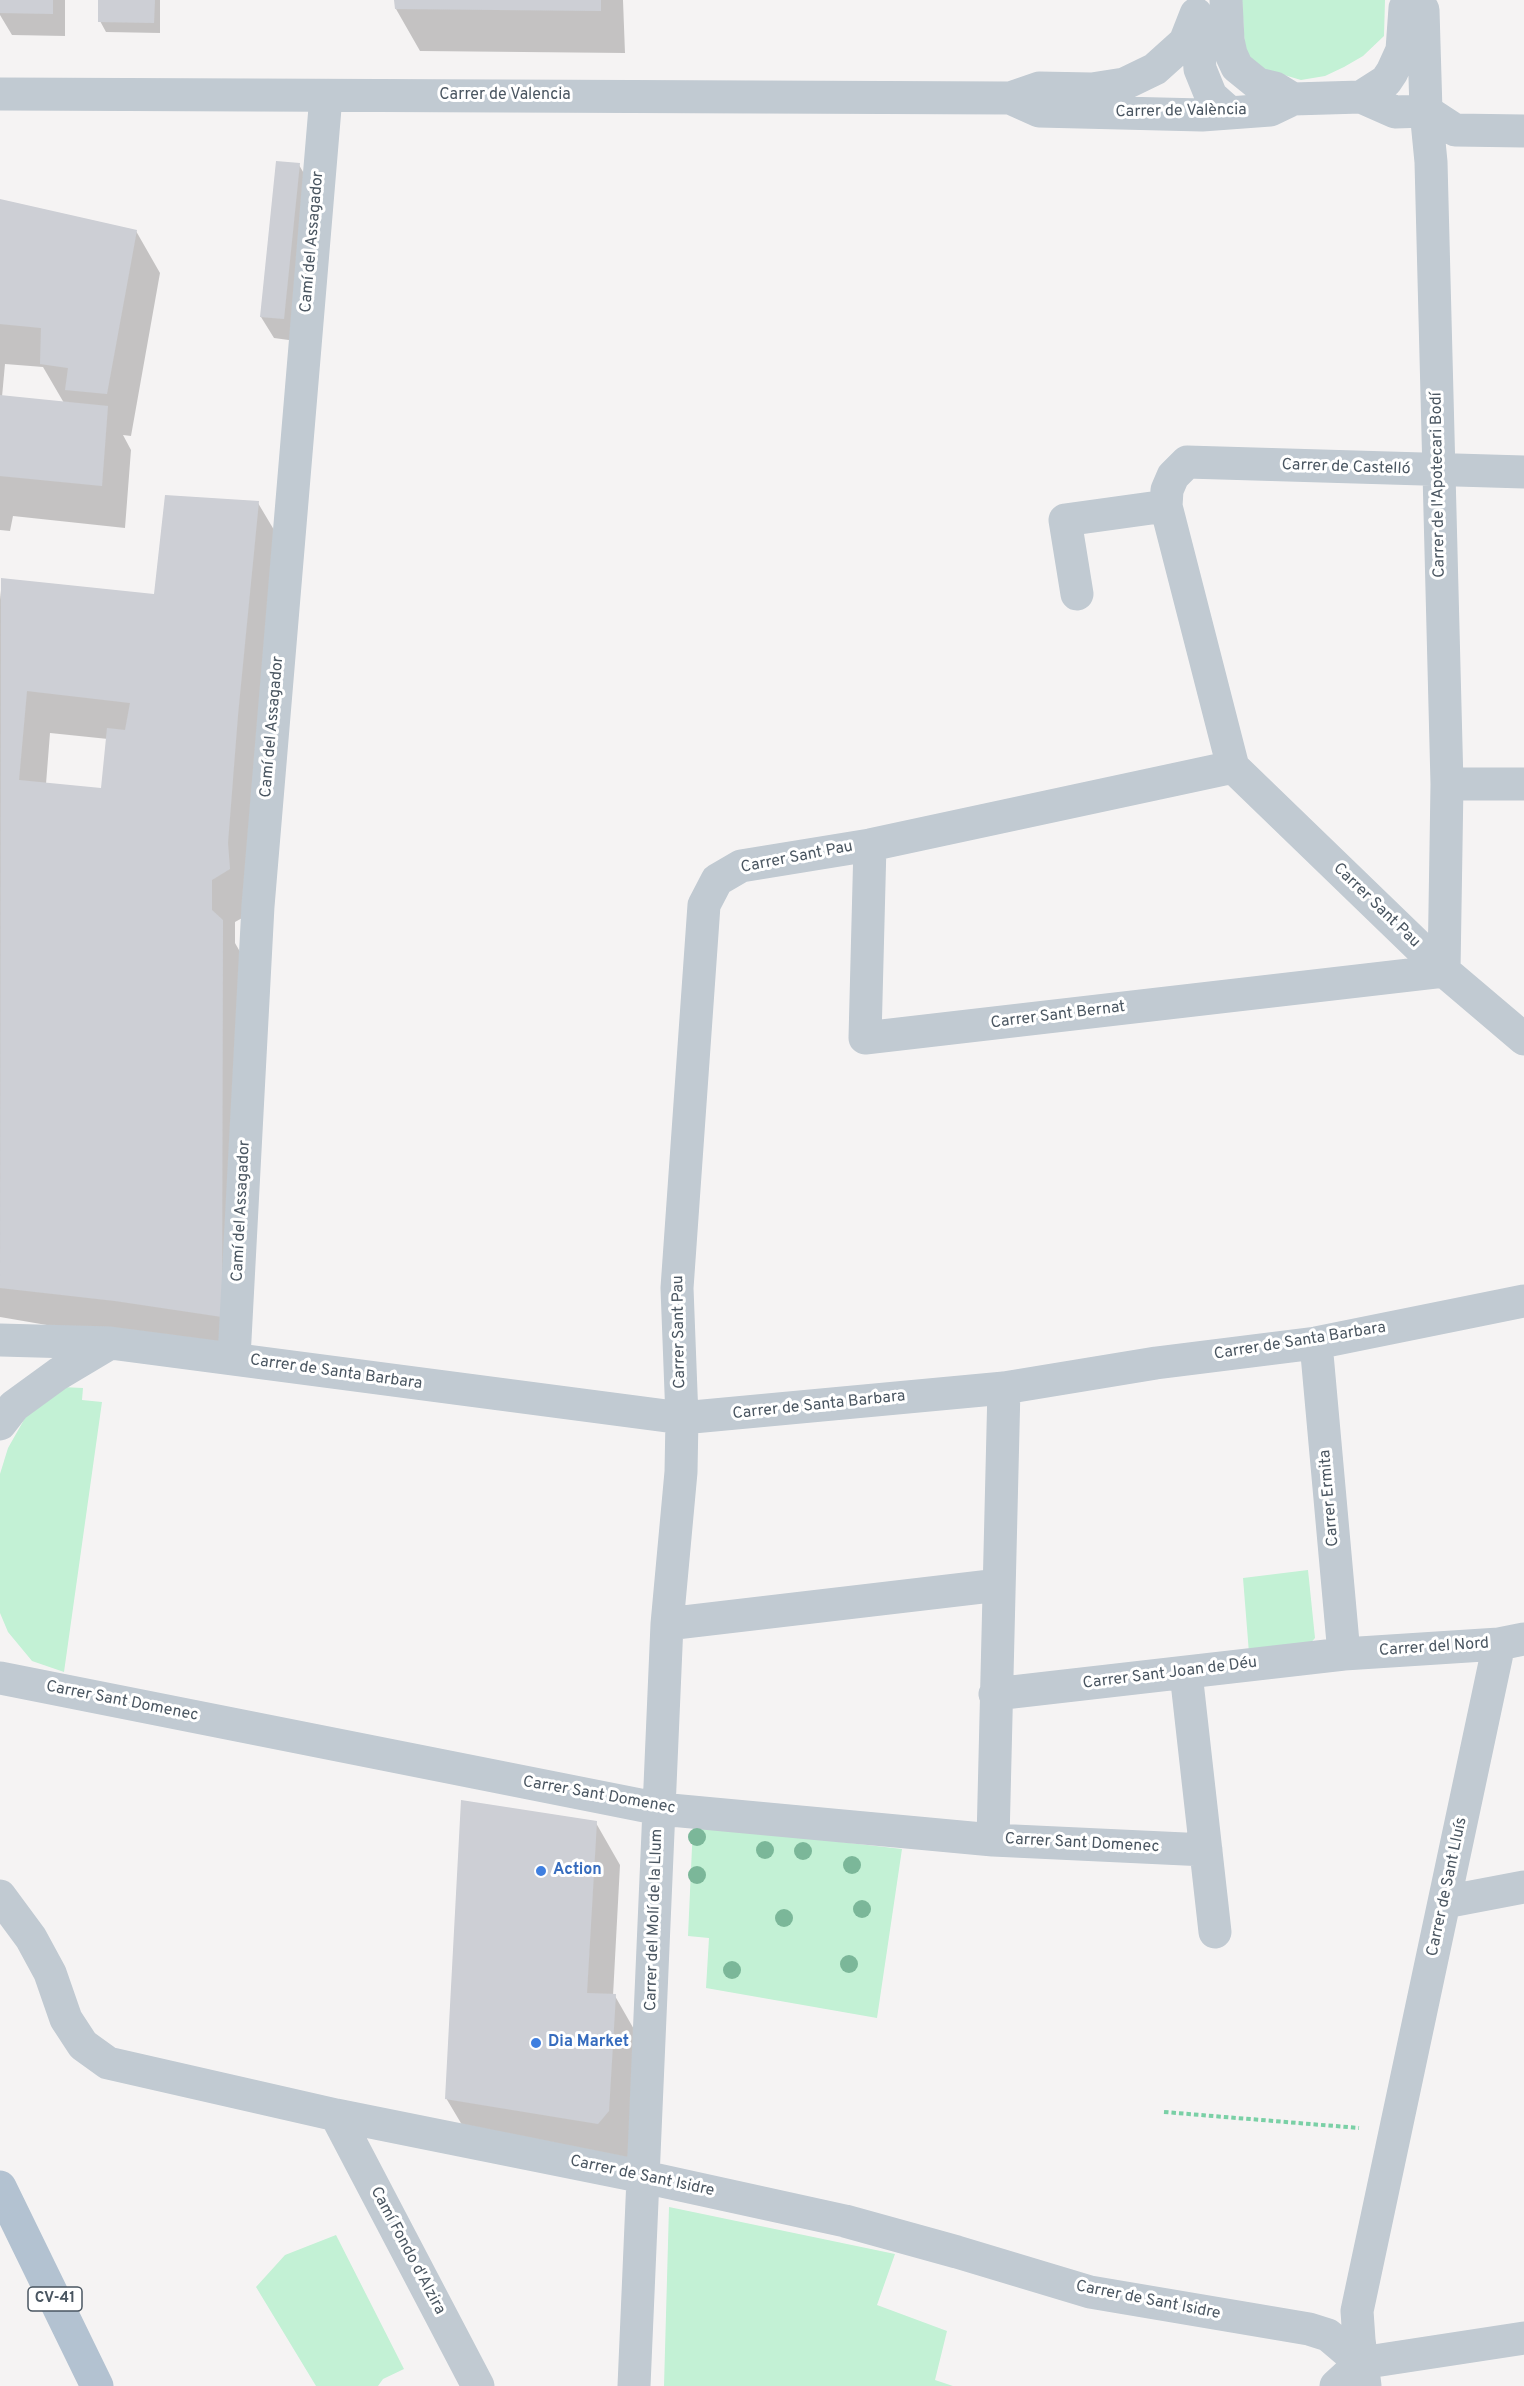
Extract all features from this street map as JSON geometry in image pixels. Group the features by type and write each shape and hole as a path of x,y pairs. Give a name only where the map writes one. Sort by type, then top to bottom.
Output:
{"main road":[{"name":"CV-41","path":"0,2182 97,2386"}],"street":[{"path":"1226,0 1228,40 1237,67 1258,84 1275,88 1293,99"},
{"path":"1361,97 1386,81 1392,72 1402,50 1405,8 1409,0"},
{"name":"Carrer de l'Apotecari Bodí","path":"1417,0 1423,10 1426,111 1431,162 1447,784 1444,971"},
{"path":"1010,98 1039,88 1092,89 1124,84 1155,69 1192,19"},
{"path":"1192,19 1200,69 1211,96 1229,112"},
{"name":"Carrer de Valencia","path":"0,94 1010,98"},
{"name":"Camí del Assagador","path":"234,1358 258,906 326,96"},
{"name":"Carrer de València","path":"1010,98 1039,111 1202,115 1270,110 1293,99 1361,97 1395,112 1426,111"},
{"path":"1426,111 1455,130 1524,131"},
{"name":"Carrer de Castelló","path":"1169,491 1187,462 1524,472"},
{"path":"1077,594 1065,520 1169,491 1233,767"},
{"name":"Carrer Sant Pau","path":"682,1418 677,1288 704,905 717,880 741,866 870,844 1233,767 1444,971 1524,1039"},
{"path":"1447,784 1524,784"},
{"name":"Carrer Sant Bernat","path":"870,844 865,1038 1444,971"},
{"name":"Carrer de Santa Barbara","path":"0,1340 110,1344 234,1358 343,1375 682,1418 1004,1388 1156,1363 1316,1343 1524,1301"},
{"name":"Carrer Ermita","path":"1316,1343 1344,1654"},
{"path":"0,1424 14,1406 22,1400 58,1374 110,1344"},
{"path":"993,1840 1004,1388"},
{"name":"Carrer del Molí de la Llum","path":"634,2386 667,1624 681,1472 682,1418"},
{"path":"667,1624 999,1586"},
{"name":"Carrer del Nord","path":"1344,1654 1512,1641"},
{"name":"Carrer de Sant Lluís","path":"1363,2374 1357,2311 1445,1902 1512,1641"},
{"name":"Carrer Sant Joan de Déu","path":"995,1695 1344,1654"},
{"path":"1186,1673 1215,1932"},
{"name":"Carrer Sant Domenec","path":"0,1678 660,1809 993,1840 1206,1850"},
{"path":"1445,1902 1524,1887"},
{"name":"Carrer de Sant Isidre","path":"0,1896 31,1938 45,1964 66,2019 83,2045 108,2063 336,2115 644,2176 845,2222 957,2252 1090,2292 1309,2329 1328,2335 1363,2374"},
{"name":"Camí Fondo d'Alzira","path":"336,2115 478,2386"},
{"path":"1336,2386 1363,2374 1524,2338"}],"path":[{"path":"1164,2112 1396,2130"}],"green space":[{"path":"1242,0 1385,0 1384,36 1363,56 1344,67 1325,76 1301,80 1257,67 1245,51"},
{"path":"62,1387 83,1388 82,1400 102,1402 64,1672 32,1661 8,1632 0,1613 0,1474 8,1448 29,1411"},
{"path":"1308,1570 1315,1638 1307,1647 1249,1653 1243,1578"},
{"path":"693,1825 902,1849 877,2018 706,1988 709,1938 688,1936"},
{"path":"669,2207 895,2254 877,2305 947,2331 935,2380 953,2386 664,2386"},
{"path":"336,2235 404,2369 383,2379 378,2386 316,2386 256,2287 285,2255"}],"building":[{"path":"0,0 53,0 53,14 0,13"},
{"path":"98,0 155,0 154,23 98,22"},
{"path":"394,0 601,0 601,11 395,9"},
{"path":"276,161 300,163 284,319 260,317"},
{"path":"0,199 137,230 107,394 65,390 68,368 40,364 41,328 0,324"},
{"path":"0,395 108,406 102,486 0,476"},
{"path":"165,495 259,501 238,715 228,843 230,869 212,880 212,910 223,920 222,1317 115,1301 0,1288 1,578 154,594","holes":["27,691 130,703 125,730 107,728 101,788 19,780"]},
{"path":"461,1800 597,1821 587,1993 616,1994 609,2111 598,2124 445,2099"}],"place":[{"name":"Action","path":"541,1871"},
{"name":"Dia Market","path":"536,2043"}]}
